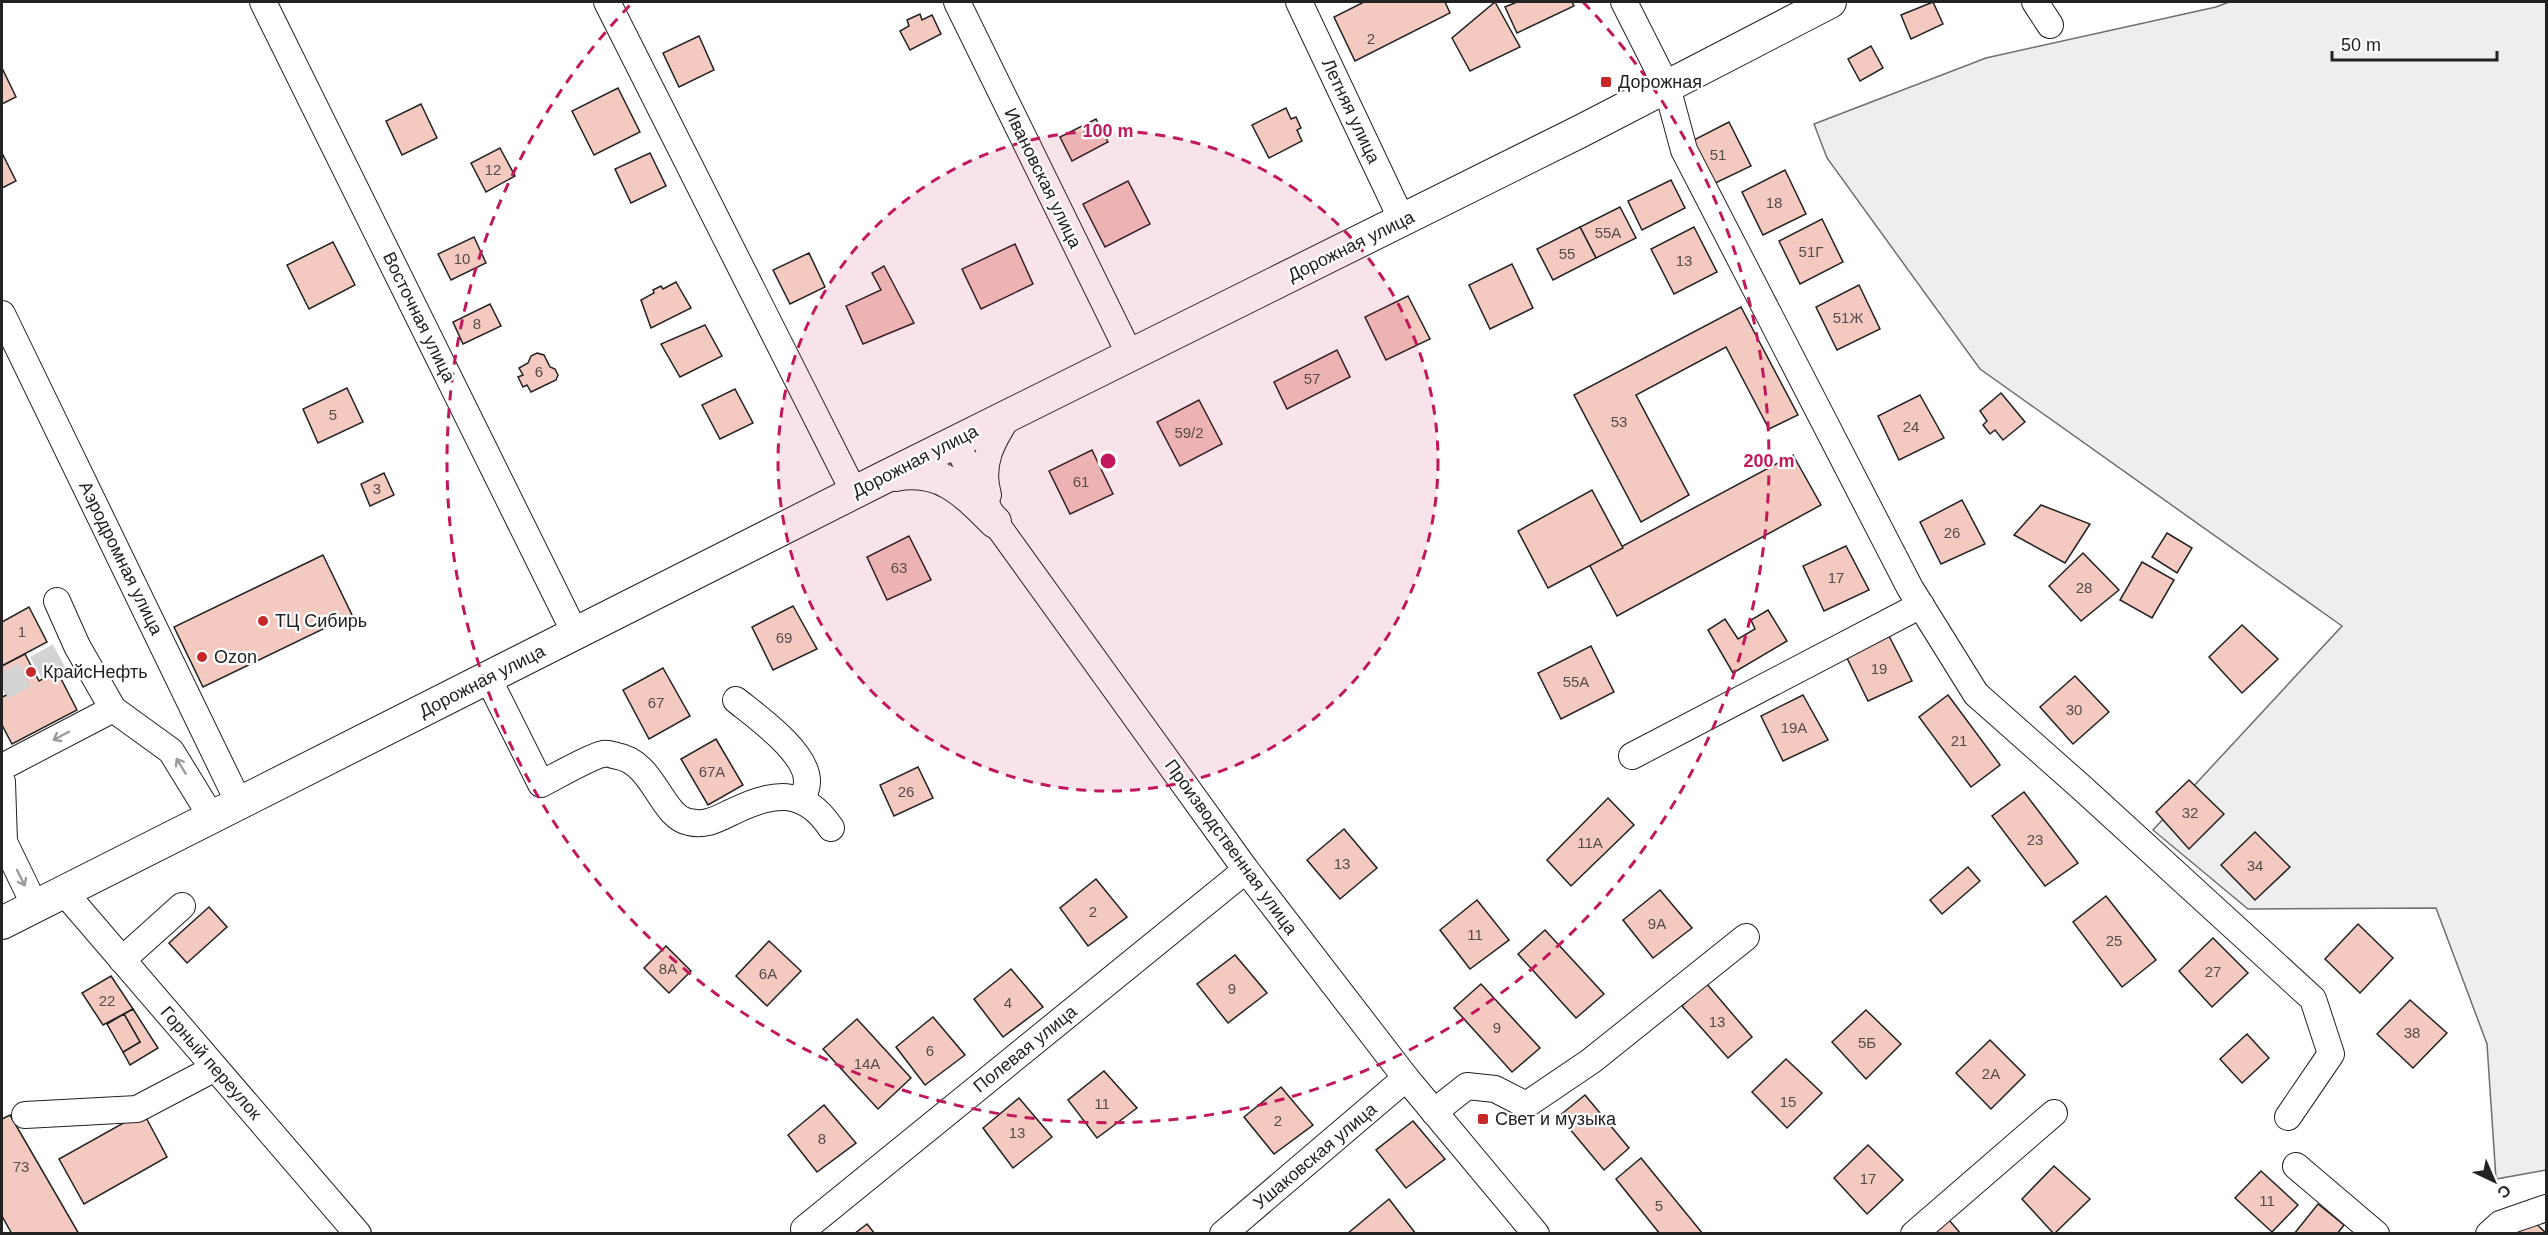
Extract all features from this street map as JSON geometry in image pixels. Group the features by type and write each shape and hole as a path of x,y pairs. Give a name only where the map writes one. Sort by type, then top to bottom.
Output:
{"main road":[{"name":"Дорожная улица","path":"2,923 955,441 1666,87 1830,2"},
{"path":"883,478 909,472 935,475 958,486 995,522"}],"street":[{"name":"Восточная улица","path":"263,2 574,633"},
{"path":"607,2 854,492"},
{"name":"Ивановская улица","path":"957,2 1130,355"},
{"name":"Летняя улица","path":"1299,2 1402,220"},
{"path":"1624,2 1666,87 1684,150 1921,605 1976,694 2082,787 2313,999 2331,1054 2288,1117"},
{"path":"2034,2 2050,25"},
{"name":"Аэродромная улица","path":"2,314 239,803"},
{"path":"995,522 986,487 985,465 989,447 1009,415"},
{"name":"Производственная улица","path":"955,441 995,522 1246,870 1406,1078 1536,1233"},
{"path":"57,601 77,646 113,710 171,751 211,816"},
{"path":"1632,756 1921,605"},
{"path":"488,678 541,784 604,754 624,757 642,769 674,814 686,822 712,822 762,798 783,795 802,801 822,814 831,828"},
{"path":"736,700 786,741 805,770 807,781 802,801"},
{"path":"2,767 113,710"},
{"path":"2,782 4,842 35,906"},
{"name":"Полевая улица","path":"804,1229 1246,870"},
{"name":"Горный переулок","path":"64,892 352,1231"},
{"path":"122,960 182,906"},
{"path":"1434,1112 1467,1086 1495,1089 1526,1105 1590,1061 1746,937"},
{"path":"25,1115 137,1109 215,1068"},
{"name":"Ушаковская улица","path":"1223,1233 1406,1078"},
{"path":"1914,1233 2054,1113"},
{"path":"2296,1166 2376,1233"},
{"path":"2489,1233 2500,1224 2547,1208"}],"shaded area":[{"path":"2229,2 2546,2 2546,1170 2496,1179 2487,1044 2436,908 2248,909 2153,830 2342,626 1980,369 1827,158 1814,124 1986,58 2216,7"}],"building":[{"path":"1364,2 1445,2 1450,13 1355,61 1334,17"},
{"path":"1495,2 1520,47 1470,71 1452,38"},
{"path":"1517,2 1572,2 1574,6 1517,33 1505,7"},
{"path":"1933,2 1943,24 1911,39 1901,15"},
{"path":"920,14 922,20 932,15 941,34 910,50 900,31 909,26 907,20"},
{"path":"699,36 714,70 679,87 663,53"},
{"path":"1871,46 1883,68 1860,81 1848,59"},
{"path":"2,68 16,97 2,104"},
{"path":"618,88 640,132 594,155 572,111"},
{"path":"421,104 437,138 402,155 386,121"},
{"path":"1286,108 1291,119 1296,117 1301,128 1297,130 1302,141 1269,158 1252,125"},
{"path":"1096,119 1108,142 1072,161 1060,137"},
{"path":"1729,122 1751,166 1707,187 1686,144"},
{"path":"500,148 515,176 486,192 471,163"},
{"path":"2,153 16,181 2,188"},
{"path":"650,153 666,186 631,203 615,169"},
{"path":"1785,170 1806,214 1763,235 1742,192"},
{"path":"1671,180 1685,208 1642,230 1628,201"},
{"path":"1128,181 1150,224 1105,247 1083,204"},
{"path":"1620,207 1636,238 1596,258 1580,227"},
{"path":"1822,219 1843,262 1800,284 1779,241"},
{"path":"1580,227 1596,258 1553,280 1537,249"},
{"path":"1694,227 1717,272 1674,294 1651,249"},
{"path":"474,237 486,263 451,280 438,254"},
{"path":"333,242 355,285 309,309 287,265"},
{"path":"1015,244 1033,284 981,309 962,269"},
{"path":"809,253 825,287 790,304 773,270"},
{"path":"1512,264 1533,308 1490,329 1469,285"},
{"path":"884,266 914,323 863,344 846,306 881,290 872,273"},
{"path":"676,282 691,308 651,328 641,300 654,293 653,290 661,286 663,289"},
{"path":"1859,285 1880,329 1837,350 1816,307"},
{"path":"1408,296 1430,339 1386,360 1365,317"},
{"path":"490,304 501,326 463,344 453,322"},
{"path":"1741,307 1798,415 1769,429 1726,347 1636,395 1689,495 1641,522 1574,395"},
{"path":"705,325 722,356 680,377 661,344"},
{"path":"1337,350 1350,377 1287,409 1274,382"},
{"path":"537,353 544,355 550,367 555,369 558,375 556,380 531,392 527,385 523,387 518,377 523,375 519,368 528,363 531,356"},
{"path":"347,388 363,422 318,443 303,409"},
{"path":"735,389 753,423 720,439 702,405"},
{"path":"2001,393 2025,422 2003,440 1995,430 1990,434 1983,425 1987,421 1980,411"},
{"path":"1920,395 1944,438 1899,460 1878,416"},
{"path":"1199,400 1222,444 1180,466 1157,422"},
{"path":"1092,450 1113,494 1070,514 1049,471"},
{"path":"1793,455 1821,505 1617,616 1589,564"},
{"path":"384,473 394,495 370,506 361,484"},
{"path":"1592,490 1623,548 1548,588 1518,531"},
{"path":"1962,500 1985,544 1941,564 1920,522"},
{"path":"2041,505 2090,524 2065,563 2014,535"},
{"path":"2167,533 2192,548 2177,573 2152,557"},
{"path":"909,536 931,580 887,600 867,557"},
{"path":"1846,546 1869,590 1824,611 1803,566"},
{"path":"2083,553 2119,590 2081,621 2049,586"},
{"name":"ТЦ Сибирь","path":"323,555 352,615 203,687 174,627"},
{"path":"2142,562 2174,580 2152,618 2120,600"},
{"path":"793,606 817,649 773,670 752,627"},
{"path":"29,607 47,642 2,666 2,622"},
{"path":"1768,610 1787,641 1733,673 1708,630 1725,619 1738,639 1755,629 1751,620"},
{"path":"2242,625 2278,659 2242,693 2209,657"},
{"path":"1889,636 1912,681 1868,701 1847,658"},
{"path":"1591,646 1614,692 1561,719 1538,673"},
{"path":"25,654 39,681 57,671 77,710 12,744 2,725 2,697 7,695 2,684 2,666"},
{"path":"663,668 690,716 649,739 623,690"},
{"path":"2075,676 2109,712 2073,744 2040,707"},
{"path":"1803,695 1828,740 1783,761 1761,716"},
{"path":"1948,695 2000,765 1971,787 1919,717"},
{"path":"716,739 743,785 708,805 681,759"},
{"path":"918,767 933,798 894,816 880,785"},
{"path":"2189,780 2224,814 2189,849 2156,812"},
{"path":"2024,792 2078,863 2045,886 1992,816"},
{"path":"1608,798 1634,825 1571,886 1547,860"},
{"path":"1344,829 1377,868 1340,899 1307,860"},
{"path":"2255,832 2290,867 2255,900 2221,865"},
{"path":"1968,867 1980,881 1942,914 1930,900"},
{"path":"1096,879 1127,917 1088,946 1060,908"},
{"path":"1660,890 1692,928 1653,958 1623,920"},
{"path":"2106,896 2156,960 2122,987 2073,922"},
{"path":"1477,900 1509,940 1470,969 1440,930"},
{"path":"209,907 227,927 187,963 169,943"},
{"path":"2358,924 2393,958 2360,993 2325,959"},
{"path":"1545,930 1604,994 1576,1018 1518,954"},
{"path":"2213,938 2248,973 2212,1007 2179,971"},
{"path":"769,941 801,971 767,1006 736,976"},
{"path":"666,946 691,971 669,993 644,968"},
{"path":"1235,955 1267,993 1228,1023 1197,984"},
{"path":"1011,969 1043,1007 1003,1037 974,999"},
{"path":"111,976 133,1009 103,1025 82,993"},
{"path":"1706,983 1752,1037 1728,1058 1682,1006"},
{"path":"1481,984 1540,1048 1512,1072 1454,1008"},
{"path":"2410,1000 2447,1033 2413,1068 2377,1034"},
{"path":"133,1009 158,1048 130,1065 123,1052 140,1042 124,1014"},
{"path":"1866,1010 1901,1044 1866,1079 1832,1042"},
{"path":"124,1014 140,1042 123,1052 107,1024"},
{"path":"933,1017 965,1055 925,1085 896,1047"},
{"path":"857,1019 911,1078 878,1109 823,1049"},
{"path":"2247,1034 2269,1058 2242,1083 2220,1059"},
{"path":"1990,1040 2025,1075 1991,1109 1956,1073"},
{"path":"1786,1059 1822,1093 1787,1128 1752,1092"},
{"path":"1104,1071 1137,1108 1097,1138 1068,1100"},
{"path":"1281,1087 1313,1125 1274,1154 1244,1117"},
{"path":"1585,1095 1629,1148 1604,1170 1559,1116"},
{"path":"1019,1098 1052,1137 1013,1168 983,1128"},
{"path":"824,1105 856,1143 817,1172 788,1135"},
{"path":"143,1112 167,1157 84,1204 59,1159"},
{"path":"10,1115 79,1234 12,1234 2,1216 2,1119"},
{"path":"1413,1121 1445,1159 1406,1188 1376,1150"},
{"path":"1868,1145 1903,1180 1867,1214 1834,1178"},
{"path":"1641,1158 1703,1234 1660,1234 1616,1179"},
{"path":"2054,1166 2090,1199 2054,1234 2022,1199"},
{"path":"2261,1171 2298,1205 2272,1232 2235,1198"},
{"path":"1389,1199 1416,1234 1347,1234"},
{"path":"2318,1204 2344,1225 2337,1234 2294,1234"},
{"path":"2530,1218 2546,1233 2546,1234 2517,1234"},
{"path":"1949,1220 1961,1234 1934,1234"},
{"path":"867,1224 875,1234 854,1234"}],"tunnel":[{"path":"2,687 77,646"}],"place":[{"name":"Дорожная","path":"1606,82"},
{"name":"ТЦ Сибирь","path":"263,621"},
{"name":"Ozon","path":"202,657"},
{"name":"КрайсНефть","path":"31,672"},
{"name":"Свет и музыка","path":"1483,1119"}]}
